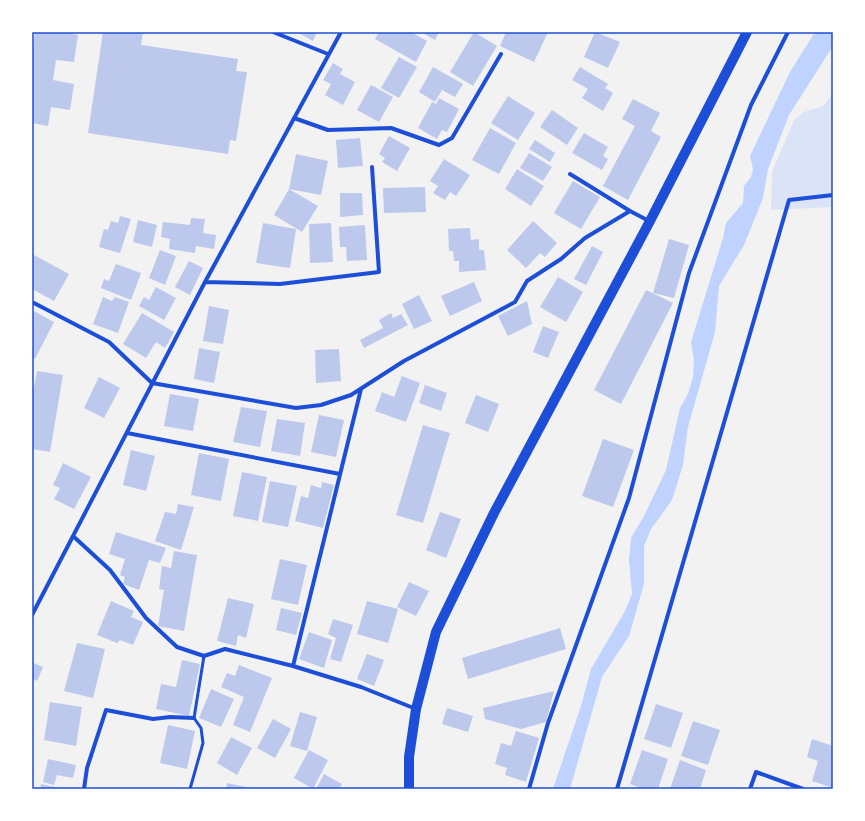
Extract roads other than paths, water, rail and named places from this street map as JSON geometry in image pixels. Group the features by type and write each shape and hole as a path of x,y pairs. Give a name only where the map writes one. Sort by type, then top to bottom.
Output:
{"main road":[{"path":"409,789 409,757 416,709 436,632 494,513 650,221 747,32"}],"street":[{"path":"272,32 328,54"},
{"path":"32,615 205,282 341,32"},
{"path":"529,789 548,722 629,498 689,273 751,105 788,32"},
{"path":"294,118 328,130 392,128 439,145 452,138 501,54"},
{"path":"205,282 280,284 379,272 372,167"},
{"path":"570,174 630,211 650,221"},
{"path":"617,789 789,200 833,195"},
{"path":"32,302 109,342 152,384 296,408 321,405 351,395 404,361 515,302 527,281 561,259 585,238 630,211"},
{"path":"293,666 361,389"},
{"path":"127,433 340,474"},
{"path":"72,536 110,570 146,618 177,647 204,656 225,649 293,666 361,687 416,709"},
{"path":"84,789 87,768 106,710 153,719 170,717 194,718"},
{"path":"750,789 756,772 803,789"}],"lane":[{"path":"190,789 202,743 201,728 194,718 204,656"}],"water":[{"path":"815,32 833,32 833,46 789,115 768,169 763,198 744,245 719,286 715,332 688,427 683,465 672,500 651,529 644,546 644,584 629,636 602,677 570,789 553,789 581,706 591,669 625,611 632,594 629,560 631,538 644,516 666,470 680,408 688,394 693,377 694,359 691,342 723,238 726,223 743,203 744,186 751,177 753,169 750,156 790,72"}]}
